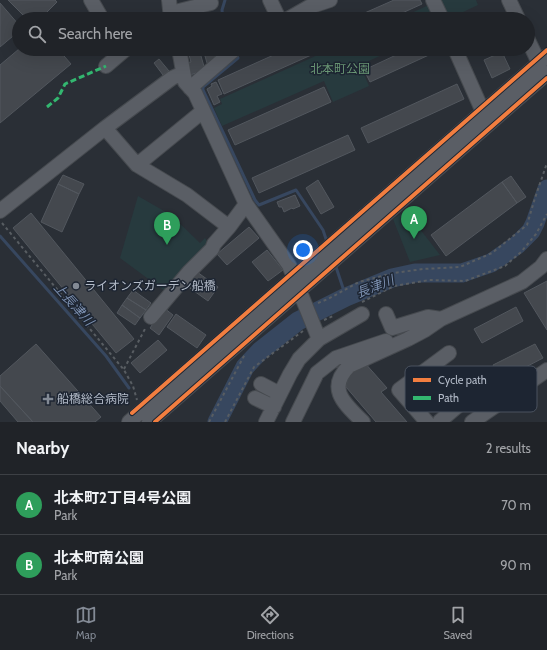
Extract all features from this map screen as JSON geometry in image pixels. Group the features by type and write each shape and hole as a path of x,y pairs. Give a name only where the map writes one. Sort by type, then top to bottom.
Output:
{"street":[{"path":"92,0 98,12"},
{"path":"270,0 276,12"},
{"path":"297,12 307,4 330,0"},
{"path":"433,0 439,12"},
{"path":"509,0 515,12"},
{"path":"170,11 211,3"},
{"path":"149,422 297,284 488,117 544,64 535,50"},
{"path":"106,66 115,56"},
{"path":"182,56 185,82 195,93 246,204 289,264 319,339"},
{"path":"190,88 227,56"},
{"path":"458,56 488,117"},
{"path":"0,210 172,78 183,74"},
{"path":"137,165 203,111"},
{"path":"105,128 137,165 186,195 230,227"},
{"path":"151,317 189,272 212,249 214,244 230,227 246,204"},
{"path":"362,422 343,401 340,393 340,379 343,372 349,366 408,339 441,320 522,282 541,267 547,259"},
{"path":"134,414 297,284"},
{"path":"266,422 299,359 319,339 362,314"},
{"path":"386,314 392,328 428,317 441,320"},
{"path":"293,422 317,373 336,358 385,341 408,339"},
{"path":"431,366 449,353"},
{"path":"299,359 317,373"},
{"path":"537,377 547,370"},
{"path":"261,384 280,394"},
{"path":"405,386 399,390 405,397"},
{"path":"255,398 274,407"},
{"path":"419,412 428,422"},
{"path":"441,422 440,421 451,412"},
{"path":"472,422 486,412"}],"path":[{"path":"307,308 328,299 359,282 394,273 423,268 460,267 492,253 527,225 547,164"},
{"path":"0,221 124,370 137,400 134,414"},
{"path":"124,370 151,317"},
{"path":"209,422 246,353"}],"green space":[{"path":"439,0 476,0 478,5 463,12 445,12"},
{"path":"429,5 432,12 414,12"},
{"name":"北本町公園","path":"315,56 380,56 360,65 369,86 333,102 324,81 222,126 214,108 222,104 220,99"},
{"path":"138,196 171,215 200,243 205,238 210,246 166,292 120,258"},
{"path":"406,211 440,255 410,262 393,219"}],"building":[{"path":"8,0 55,0 57,2 47,12 20,12"},
{"path":"394,0 420,0 422,4 404,12 367,12"},
{"path":"0,3 12,17 12,37 0,47"},
{"path":"12,55 64,56 71,64 0,123 0,65"},
{"path":"189,56 201,56 205,70 190,75 187,63 191,62"},
{"path":"205,56 215,56 216,61 207,63"},
{"path":"271,56 309,56 224,94 218,80"},
{"path":"394,56 427,56 370,82 364,70"},
{"path":"493,56 504,56 510,69 492,78 484,60"},
{"path":"159,59 169,71 163,75 154,63"},
{"path":"216,82 222,94 217,96 220,102 214,105 207,89 212,86 211,84"},
{"path":"457,84 464,99 368,143 361,128"},
{"path":"324,87 331,102 235,145 228,130"},
{"path":"348,135 355,150 259,193 252,178"},
{"path":"63,175 84,184 79,194 58,184"},
{"path":"511,176 526,197 517,203 502,182"},
{"path":"318,180 334,207 321,214 306,188"},
{"path":"502,182 517,203 446,256 431,235"},
{"path":"58,184 79,194 62,232 41,222"},
{"path":"295,195 300,206 284,212 282,207 279,207 277,202"},
{"name":"ライオンズガーデン船橋","path":"31,213 134,339 116,353 13,228"},
{"path":"249,227 259,238 227,265 217,254"},
{"path":"267,250 283,270 268,281 252,262"},
{"path":"197,272 218,287 208,301 187,286"},
{"path":"547,281 547,330 524,293"},
{"path":"133,290 151,303 146,310 127,298"},
{"path":"127,298 146,310 140,318 122,305"},
{"path":"122,305 140,318 135,325 117,313"},
{"path":"516,307 523,321 482,343 474,329"},
{"path":"164,308 173,315 159,335 150,328"},
{"path":"176,314 206,335 197,348 167,327"},
{"path":"158,340 167,350 140,373 131,363"},
{"path":"36,344 101,417 95,422 33,422 0,386 0,376"},
{"path":"535,344 543,358 528,366 493,365"},
{"path":"364,362 387,388 381,392 407,422 376,422 346,387 347,381 355,368"},
{"path":"0,386 33,422 18,422 0,401"}],"waterway":[{"path":"222,12 225,0"},
{"path":"237,56 238,58 203,87 203,90 255,200 259,205 296,190 323,230 327,242"},
{"name":"長津川","path":"217,422 245,367 260,351 298,321 346,297 392,278 415,273 462,273 491,263 517,245 531,231 547,189"},
{"name":"上長津川","path":"0,236 106,356 129,388"},
{"path":"335,264 346,297"}],"marked path":[{"path":"47,107 58,98 65,84 106,66"}],"cycle path":[{"path":"132,413 547,50"},
{"path":"155,422 547,78"}],"place":[{"name":"北本町2丁目4号公園","path":"414,239"},
{"name":"北本町南公園","path":"167,245"},
{"name":"ライオンズガーデン船橋","path":"76,286"},
{"name":"船橋総合病院","path":"48,399"}]}
